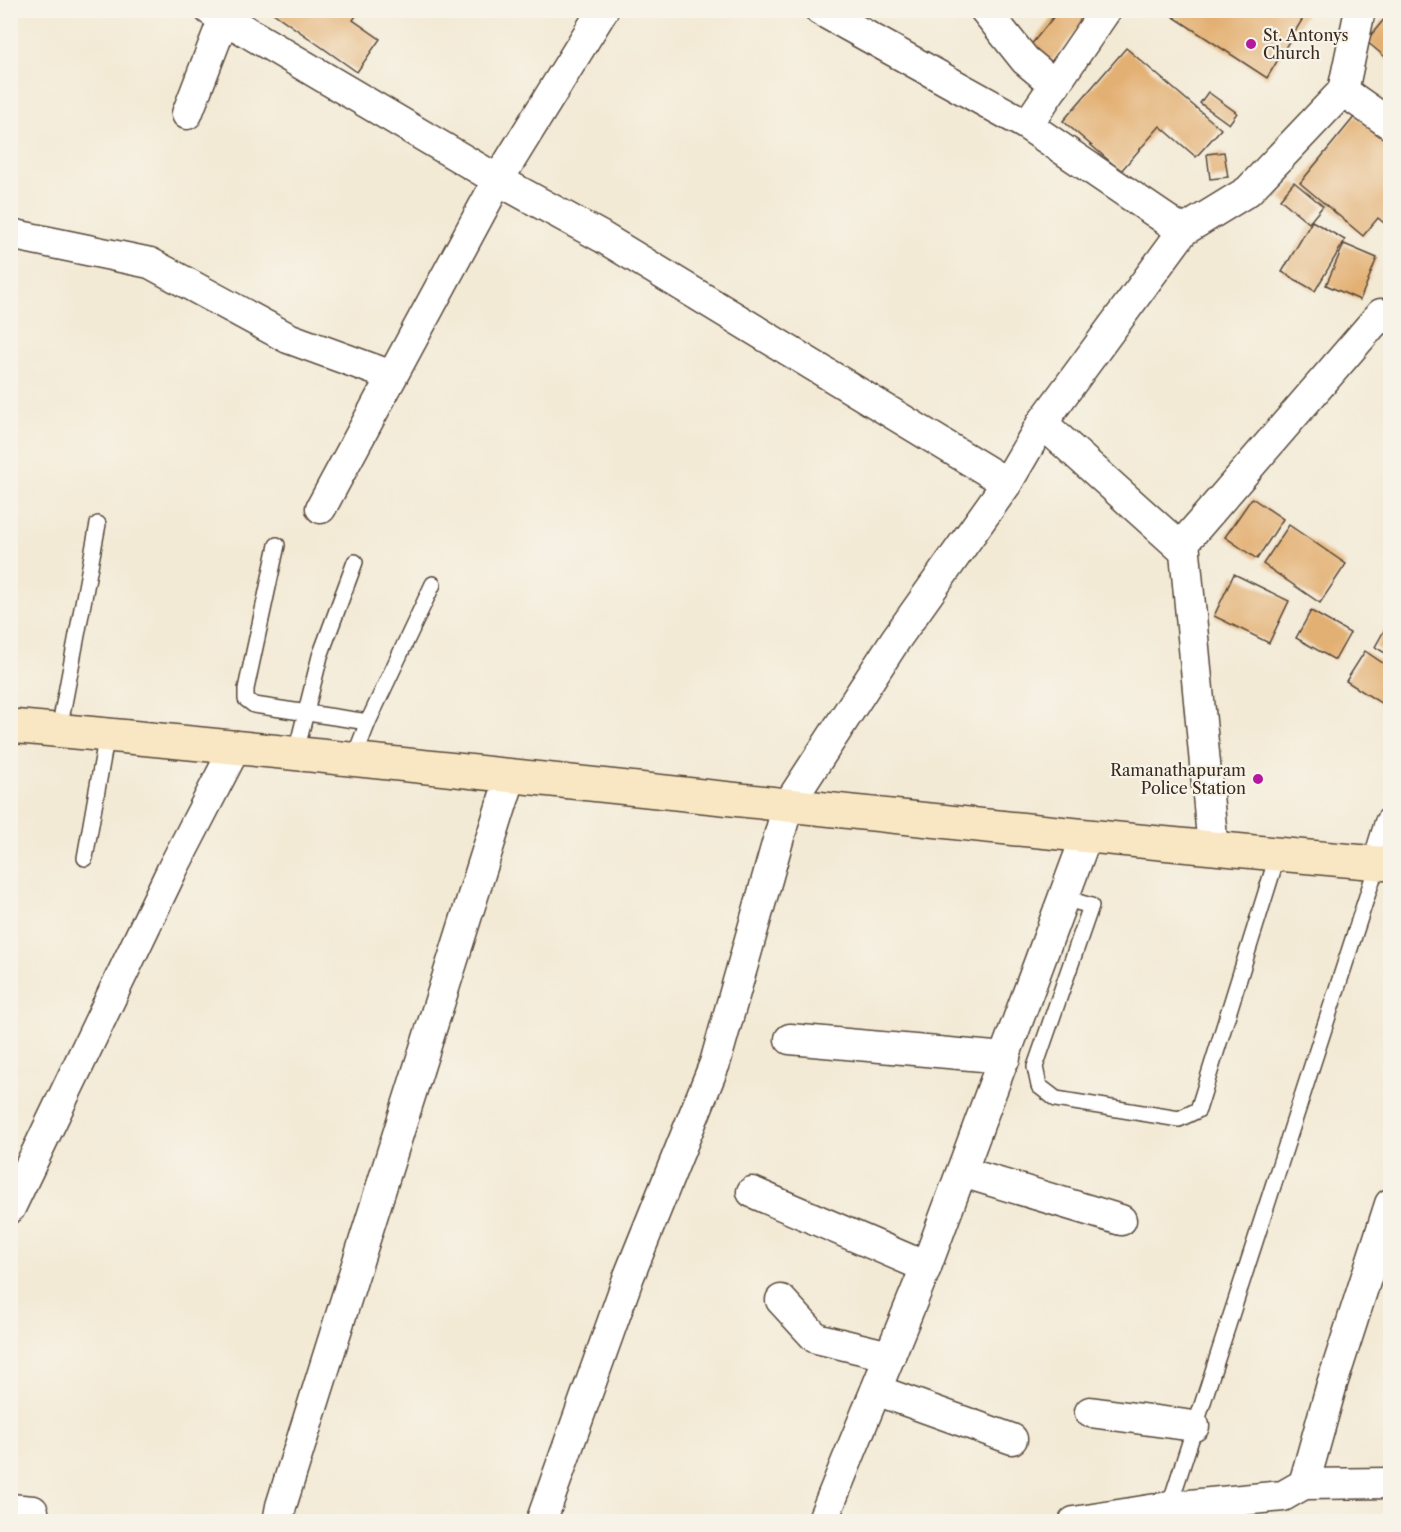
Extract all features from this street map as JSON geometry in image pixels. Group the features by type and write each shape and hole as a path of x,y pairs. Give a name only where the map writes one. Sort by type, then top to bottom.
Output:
{"street":[{"path":"321,508 498,180 603,10"},
{"path":"820,10 1028,125 1183,231"},
{"path":"985,10 1025,60 1055,85"},
{"path":"1028,125 1106,10"},
{"path":"541,1521 629,1276 715,1063 788,805 896,639 1007,483 1042,423 1183,231 1248,191 1343,90 1360,10"},
{"path":"188,114 221,13 498,180 602,237 1007,483"},
{"path":"1343,90 1390,124"},
{"path":"10,234 150,263 288,338 392,376"},
{"path":"1042,423 1180,546 1382,314 1390,320"},
{"path":"1184,542 1213,848"},
{"path":"10,726 296,752 1086,837 1384,863 1390,823"},
{"path":"10,1208 172,870 236,746"},
{"path":"278,1521 511,775"},
{"path":"822,1521 926,1267 1086,837"},
{"path":"790,1039 1005,1058"},
{"path":"962,1172 1121,1220"},
{"path":"752,1192 926,1267"},
{"path":"1304,1484 1332,1384 1390,1204"},
{"path":"781,1300 816,1338 890,1356"},
{"path":"876,1390 1012,1439"},
{"path":"1090,1412 1194,1426"},
{"path":"1074,1521 1168,1507 1283,1496 1304,1484 1390,1483"}],"lane":[{"path":"59,730 98,524"},
{"path":"277,545 246,689 246,699 254,705 368,722"},
{"path":"296,752 320,656 355,562"},
{"path":"354,758 368,722 433,584"},
{"path":"85,858 107,734"},
{"path":"1064,898 1091,906 1035,1067 1039,1086 1056,1099 1179,1119 1198,1110 1278,854"},
{"path":"1168,1507 1384,863"}],"building":[{"path":"269,10 360,10 353,20 380,39 357,72"},
{"path":"1059,10 1094,10 1051,62 1030,46"},
{"name":"St. Antonys Church","path":"1163,10 1308,10 1267,78"},
{"path":"1386,17 1390,20 1390,61 1366,41"},
{"path":"1126,48 1221,129 1196,157 1160,126 1121,171 1063,121"},
{"path":"1208,92 1237,113 1229,124 1200,103"},
{"path":"1355,116 1390,143 1390,228 1378,218 1363,236 1300,183"},
{"path":"1224,152 1228,177 1210,179 1207,154"},
{"path":"1294,182 1323,206 1309,223 1280,199"},
{"path":"1312,221 1345,240 1315,291 1282,272"},
{"path":"1344,244 1377,258 1360,300 1326,285"},
{"path":"1252,498 1283,519 1257,559 1225,537"},
{"path":"1289,525 1346,564 1320,603 1263,564"},
{"path":"1234,574 1289,601 1269,643 1214,616"},
{"path":"1311,611 1350,633 1335,660 1296,638"},
{"path":"1390,620 1390,656 1375,647"},
{"path":"1365,651 1390,668 1390,709 1346,681"}],"place":[{"name":"St. Antonys Church","path":"1251,44"},
{"name":"Ramanathapuram Police Station","path":"1258,779"}]}
